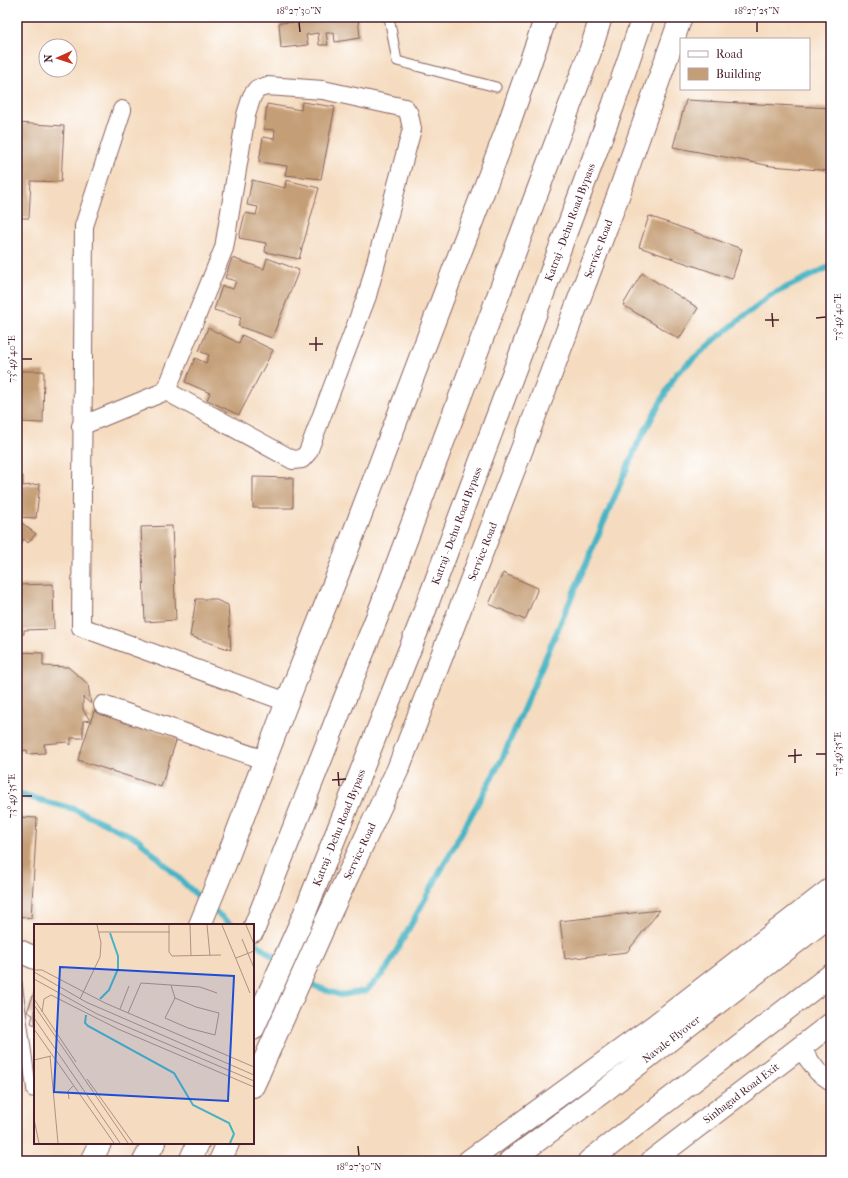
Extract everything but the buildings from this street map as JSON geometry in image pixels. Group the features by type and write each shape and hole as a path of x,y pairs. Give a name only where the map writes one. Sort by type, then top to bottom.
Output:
{"main road":[{"path":"200,924 345,556 504,136 546,17"},
{"path":"254,929 379,612 590,52 601,17"},
{"name":"Katraj - Dehu Road Bypass","path":"254,1027 304,915 424,611 613,106 643,17"},
{"name":"Service Road","path":"255,1078 398,769 616,204 681,17"},
{"path":"469,1161 653,1027 831,889"},
{"name":"Navale Flyover","path":"510,1161 604,1091 831,915"},
{"path":"17,950 34,958"},
{"path":"589,1161 831,975"},
{"name":"Sinhagad Road Exit","path":"652,1161 831,1024"},
{"path":"91,1161 100,1144"},
{"path":"144,1161 153,1144"},
{"path":"190,1161 198,1144"},
{"path":"220,1161 228,1144"}],"street":[{"path":"81,426 166,391 224,248 246,115 252,96 257,89 267,86 323,90 405,108 409,114 412,129 367,296 308,452 302,458 293,460 166,391"},
{"path":"122,110 84,226 80,627 287,702"},
{"path":"103,705 265,760"},
{"path":"800,1048 818,1072 831,1081"}],"lane":[{"path":"389,17 397,60 496,87"},
{"path":"17,983 32,1092"}],"waterway":[{"path":"303,980 306,983 340,995 366,991 386,970 502,759 637,445 676,374 718,337 769,296 831,266"},
{"path":"17,794 74,809 138,839 205,903"},
{"path":"212,909 231,924"},
{"path":"254,942 279,961"}]}
